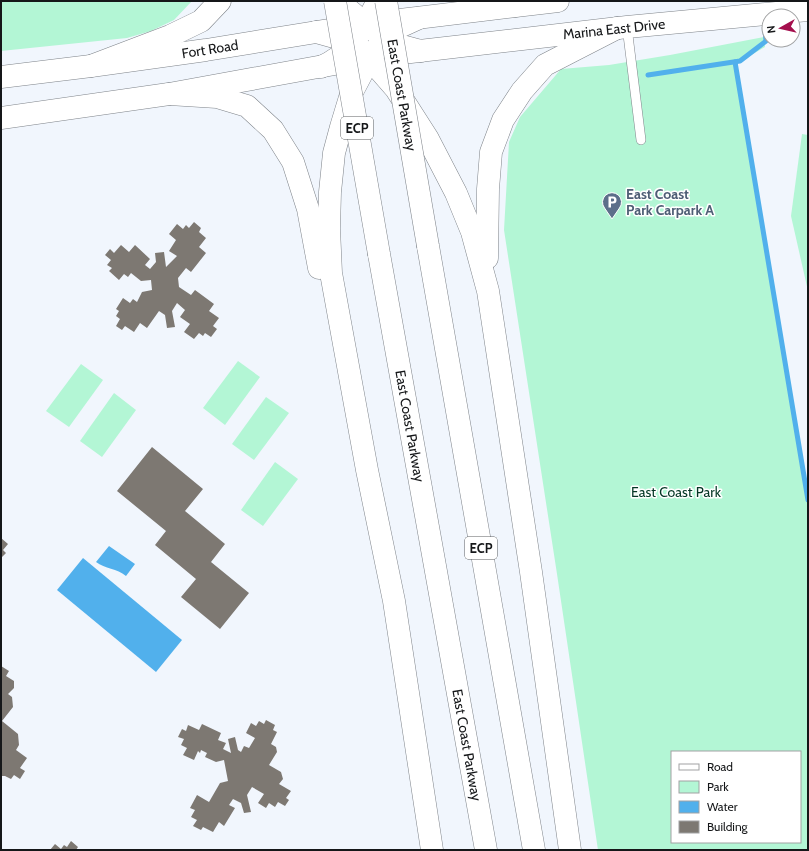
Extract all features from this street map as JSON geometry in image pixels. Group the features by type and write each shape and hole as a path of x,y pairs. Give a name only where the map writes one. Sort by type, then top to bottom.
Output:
{"main road":[{"path":"90,66 170,36 201,21 220,1"},
{"path":"336,1 384,39 395,44 421,51"},
{"name":"East Coast Parkway","path":"336,1 379,254 486,850"},
{"path":"321,67 333,62 344,54 365,25 378,1"},
{"name":"East Coast Parkway","path":"386,1 534,850"},
{"path":"486,1 501,5 515,6"},
{"path":"432,850 394,601 367,470 331,273 328,229 334,153 351,94 370,58 384,39 395,29 419,18 558,1"},
{"name":"Marina East Drive","path":"370,58 622,28 761,15"},
{"name":"Fort Road","path":"1,77 206,50 316,32 419,18"},
{"path":"488,291 488,189 492,152 503,120 522,91 545,65 622,28"},
{"path":"316,32 341,39 362,50 396,89 428,139 456,193 472,232 488,291 531,572 570,850"},
{"path":"1,118 168,94 370,58"},
{"path":"168,94 217,97 247,106 272,130 293,162 308,209 320,276 346,353"}],"lane":[{"path":"622,28 641,140"}],"green space":[{"path":"1,1 192,1 174,20 151,31 127,38 1,51"},
{"name":"East Coast Park","path":"761,38 761,48 763,48 736,64 808,495 808,850 598,850 504,230 509,142 520,117 561,69 609,65"},
{"path":"802,134 808,135 808,291 791,216"},
{"path":"238,361 260,377 225,425 203,408"},
{"path":"81,364 103,380 69,427 46,411"},
{"path":"114,393 136,410 102,457 80,441"},
{"path":"266,397 289,413 254,460 232,444"},
{"path":"275,462 298,479 263,526 241,510"}],"water":[{"path":"109,546 135,564 126,576 119,571 96,562"},
{"path":"83,558 182,640 156,672 57,590"}],"building":[{"path":"194,222 201,228 199,232 206,238 199,247 206,253 191,272 186,268 178,278 179,287 191,295 195,290 214,304 209,311 219,318 213,326 217,329 211,337 205,333 203,336 199,333 194,339 184,332 190,324 180,317 185,310 177,303 172,311 175,327 167,328 165,315 159,311 147,328 140,323 134,332 125,326 122,330 116,326 120,319 116,316 119,311 116,309 123,298 130,303 133,299 137,302 142,292 152,290 151,280 141,281 131,273 128,277 124,274 119,280 109,271 112,268 107,265 111,260 105,255 110,249 114,253 121,245 129,252 135,245 150,259 145,265 150,269 156,262 155,253 164,252 166,267 177,256 169,251 176,240 169,234 177,224 183,229 186,225 189,228"},
{"path":"152,447 203,489 185,511 225,544 211,562 249,593 220,629 181,597 196,579 155,545 166,531 117,491"},
{"path":"1,538 8,544 3,550 6,553 1,558"},
{"path":"1,666 9,671 6,676 14,681 14,688 8,694 12,697 13,707 2,721 18,734 19,745 16,750 27,758 20,768 25,771 20,779 14,775 11,779 1,776"},
{"path":"266,720 275,725 273,730 277,732 271,744 276,747 277,752 269,765 281,772 283,779 279,784 291,791 286,798 289,800 285,806 278,802 275,807 269,803 266,808 258,803 264,794 252,787 247,795 251,812 244,813 241,803 233,799 229,805 235,808 224,826 219,822 213,832 203,827 201,830 193,826 197,820 191,817 195,810 190,808 197,795 209,802 220,783 228,781 224,760 216,762 205,757 207,753 201,750 200,753 198,751 194,760 183,755 187,748 181,745 184,739 178,737 182,729 186,731 188,725 199,730 202,724 221,733 218,740 226,743 223,749 231,753 228,739 235,737 238,750 241,752 244,746 249,748 255,738 246,733 251,723 256,726 259,721 264,724"},
{"path":"71,841 78,847 76,850 50,850 55,844 61,849 64,845 67,847"}],"waterway":[{"path":"648,75 740,61 761,45"},
{"path":"735,62 808,500"}],"place":[{"name":"East Coast Park Carpark A","path":"612,219"}]}
